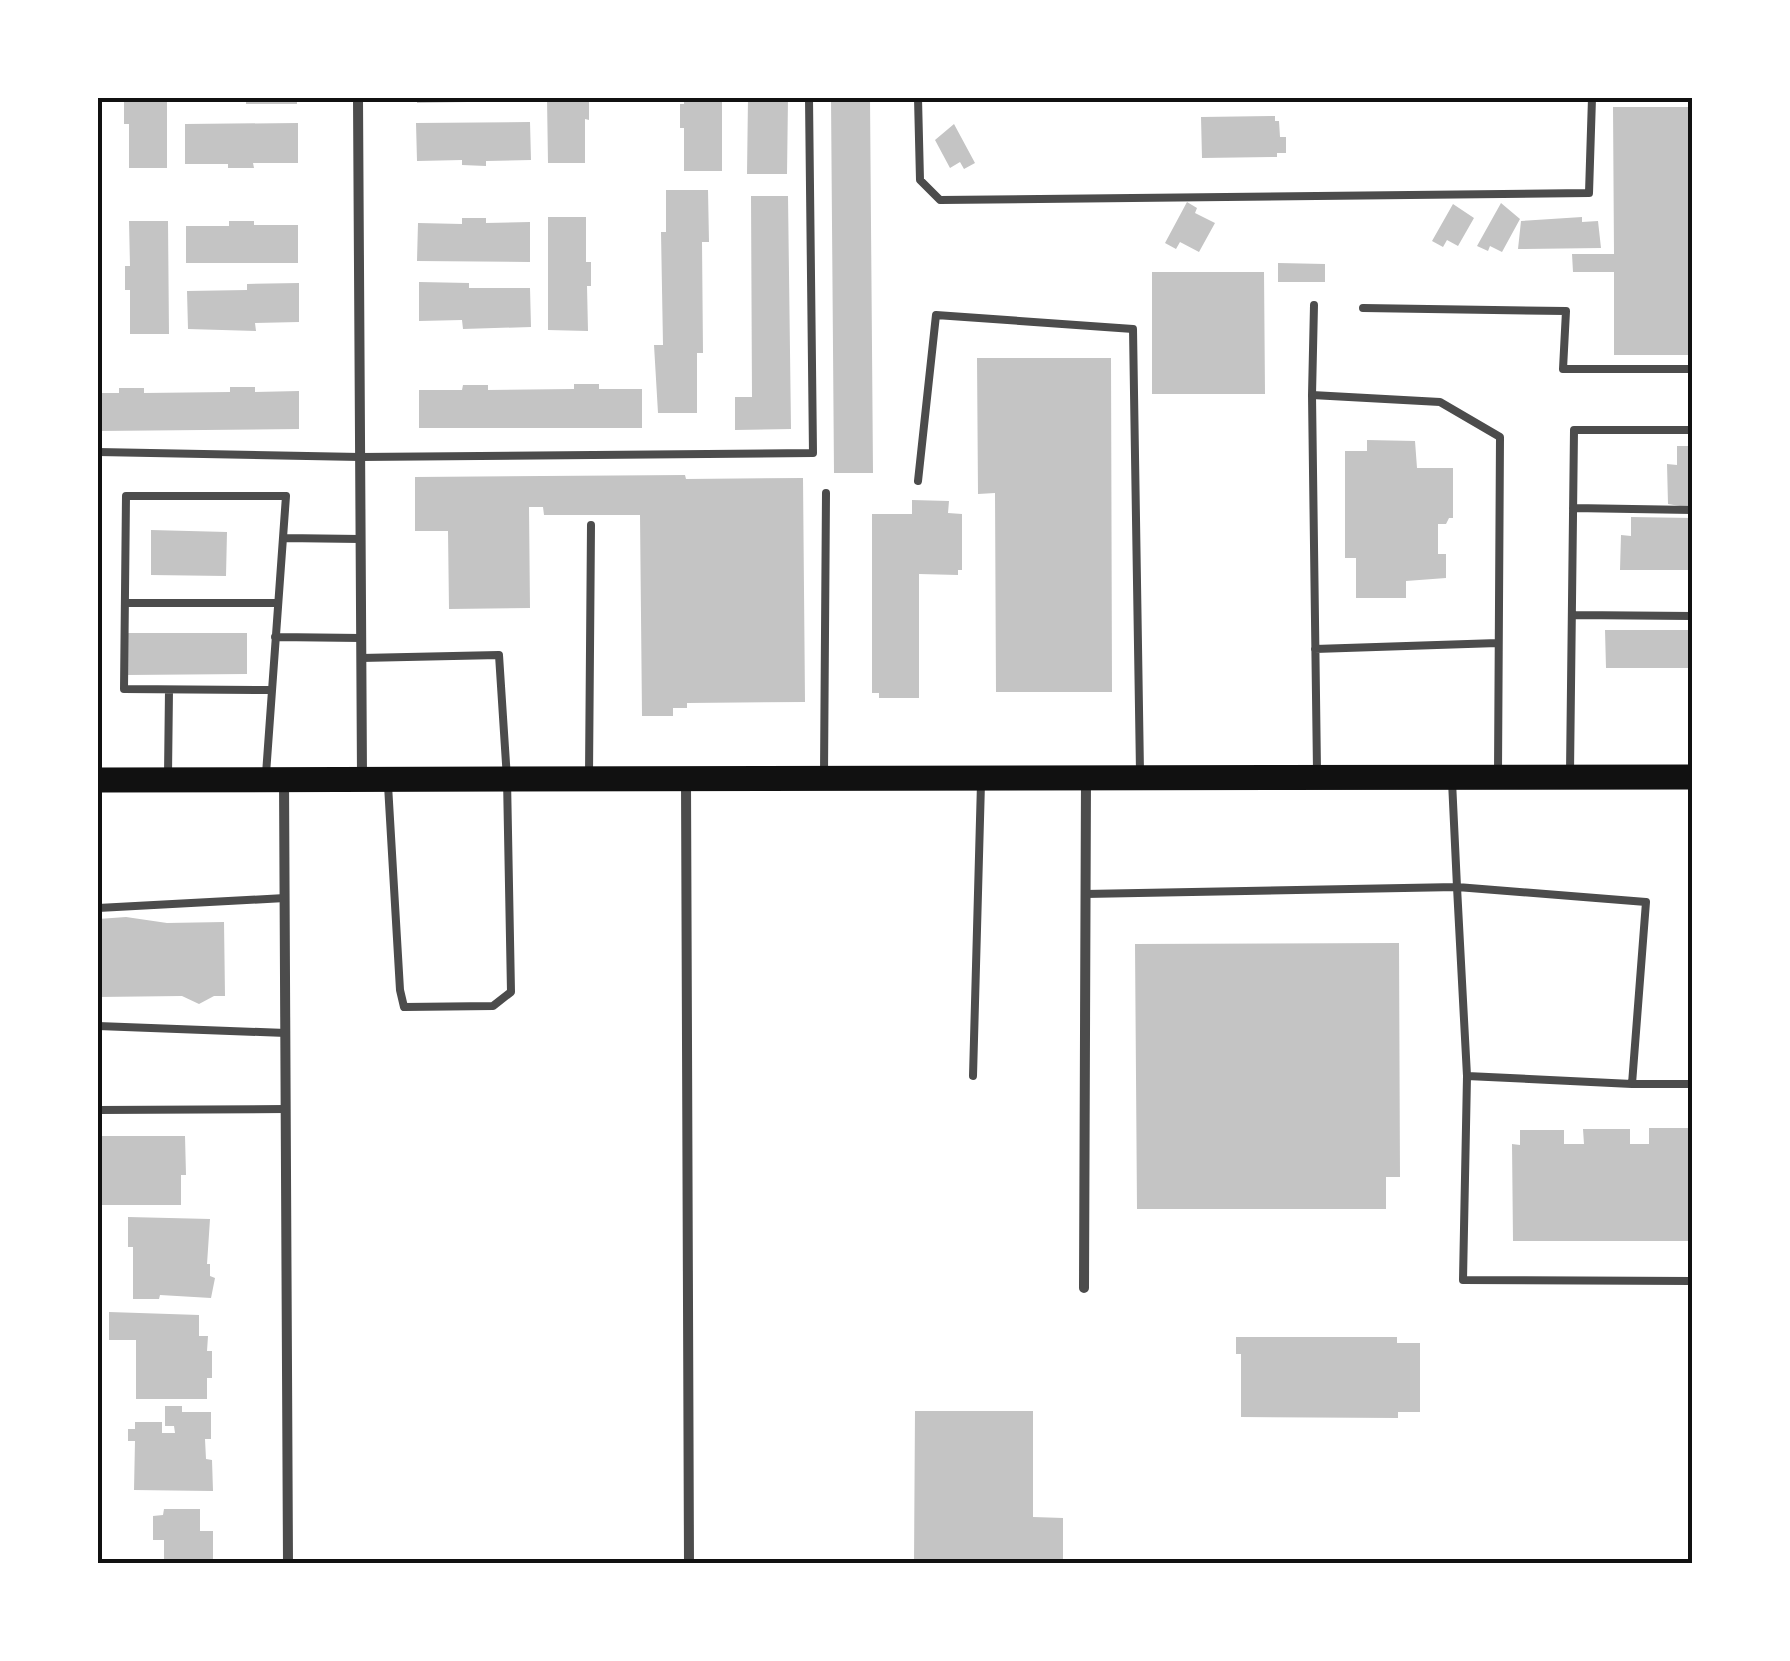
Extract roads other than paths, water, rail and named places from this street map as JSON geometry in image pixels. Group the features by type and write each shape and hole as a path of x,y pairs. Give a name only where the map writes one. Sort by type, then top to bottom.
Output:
{"main road":[{"path":"98,780 1692,778"}],"street":[{"path":"358,98 361,658 375,777"},
{"path":"1084,1288 1086,777"},
{"path":"275,779 285,898 288,1564"},
{"path":"686,780 688,1564"}],"lane":[{"path":"98,452 360,458 813,453 809,98"},
{"path":"918,98 920,180 940,200 1589,194 1592,98"},
{"path":"1314,305 1317,777"},
{"path":"1363,308 1566,310 1563,369 1692,369"},
{"path":"918,481 936,315 1134,329 1140,777"},
{"path":"1312,396 1440,402 1500,438 1498,777"},
{"path":"1570,778 1574,430 1692,430"},
{"path":"824,779 826,493"},
{"path":"270,690 124,689 126,496 286,496 270,690 275,779"},
{"path":"1573,508 1692,510"},
{"path":"588,779 591,525"},
{"path":"284,538 360,539"},
{"path":"125,603 277,603"},
{"path":"1572,615 1692,616"},
{"path":"274,637 361,638"},
{"path":"1315,648 1498,643"},
{"path":"361,658 499,655 507,779 511,992 493,1006 404,1008 375,777"},
{"path":"168,780 169,690"},
{"path":"1452,777 1467,1076 1463,1280 1692,1281"},
{"path":"973,1076 982,778"},
{"path":"1086,894 1456,887 1646,902 1632,1084"},
{"path":"98,908 285,898"},
{"path":"98,1026 286,1033"},
{"path":"1467,1076 1692,1084"},
{"path":"98,1110 286,1108"}]}
